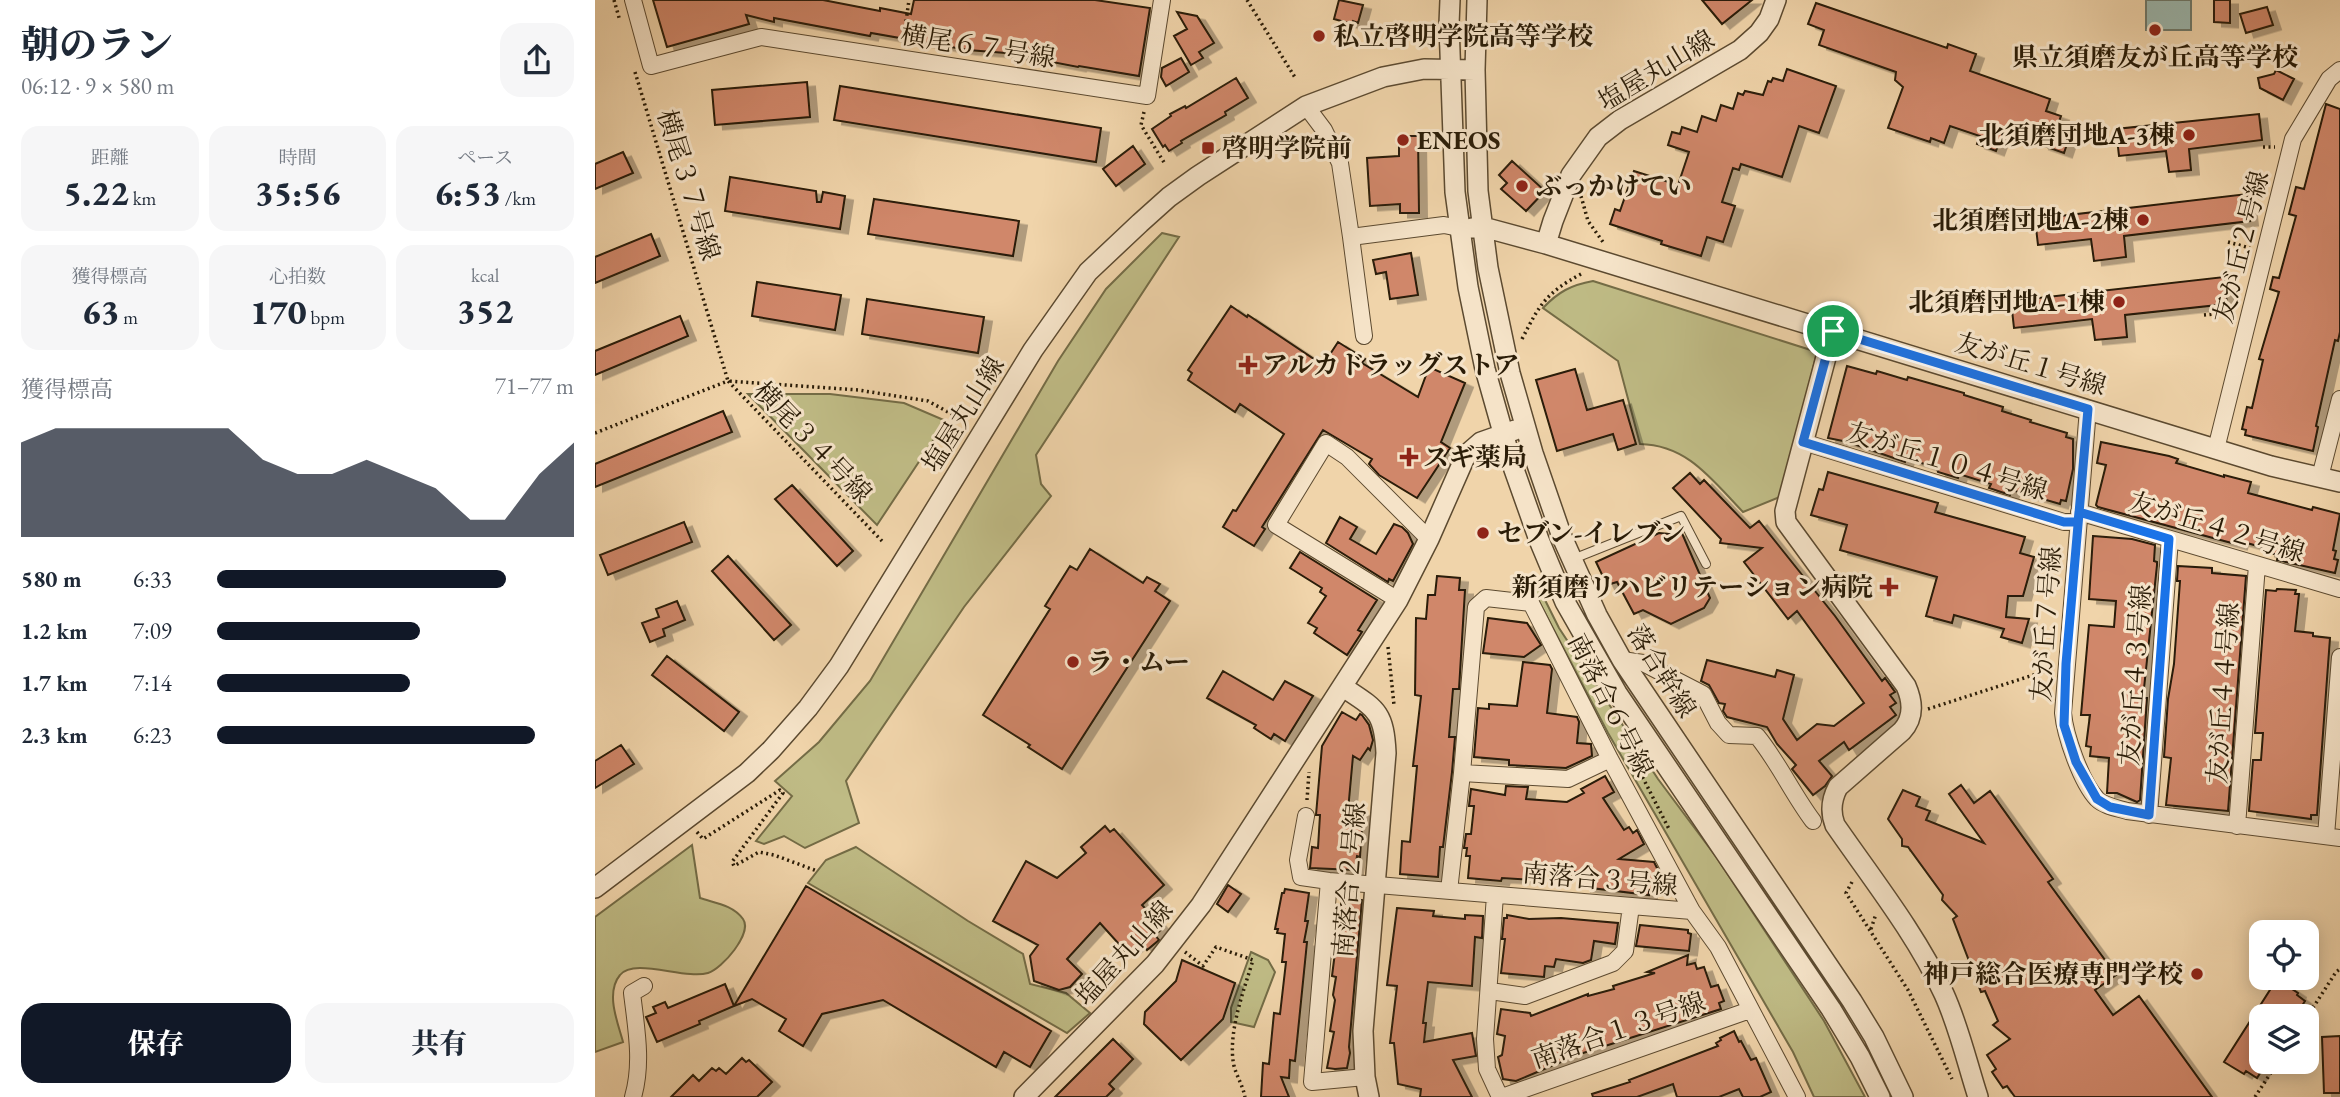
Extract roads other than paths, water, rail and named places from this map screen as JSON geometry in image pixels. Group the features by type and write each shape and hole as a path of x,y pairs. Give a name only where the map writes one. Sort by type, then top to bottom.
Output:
{"street":[{"name":"横尾６７号線","path":"633,0 652,66 761,37 1147,96 1162,0"},
{"path":"1450,0 1454,179 1459,228"},
{"path":"1477,0 1475,70 1478,191 1483,227"},
{"name":"塩屋丸山線","path":"1546,244 1567,184 1576,166 1598,137 1620,120 1740,50 1764,26 1776,0"},
{"name":"塩屋丸山線","path":"595,888 747,773 778,743 825,687 1033,350 1088,272 1169,197 1306,106 1383,77 1424,69 1475,70"},
{"name":"友が丘２号線","path":"2216,449 2293,139 2336,77"},
{"path":"1306,106 1324,130 1340,163 1364,336"},
{"path":"1351,237 1444,225 1459,228 1483,227 1546,244"},
{"name":"落合幹線","path":"1483,227 1494,302 1525,426 1570,560 1622,660 1852,1001 1874,1037 1903,1097"},
{"name":"落合幹線","path":"1459,228 1474,319 1504,433 1539,540 1565,602 1617,693 1831,1009 1880,1097"},
{"name":"友が丘１号線","path":"1546,244 2270,466 2340,482"},
{"path":"1833,331 1786,511 1786,522 1906,686 1912,712 1906,727 1838,787 1834,795 1832,817 1915,941 1945,996 1978,1097"},
{"path":"2320,477 2340,399"},
{"name":"友が丘７号線","path":"2088,409 2066,664 2064,725 2076,762 2097,799 2110,807 2149,815 2333,837"},
{"name":"塩屋丸山線","path":"1024,1097 1155,964 1201,905 1398,600 1429,539 1466,455 1481,442 1525,426"},
{"name":"友が丘１０４号線","path":"1803,442 2064,522 2079,517"},
{"path":"1398,600 1276,525 1326,443 1347,457 1429,539"},
{"name":"友が丘４２号線","path":"2079,517 2169,539 2340,589"},
{"name":"友が丘４３号線","path":"2149,815 2169,539"},
{"name":"友が丘４４号線","path":"2237,825 2257,565"},
{"name":"南落合６号線","path":"1449,891 1476,607 1486,598 1531,603 1609,759 1692,911"},
{"path":"2333,837 2340,657"},
{"path":"1622,660 1643,663 1703,694 1718,723 1729,735 1757,736 1774,756 1794,796 1813,821"},
{"name":"南落合２号線","path":"1343,687 1376,710 1385,733 1386,753 1363,1031 1364,1077 1369,1097"},
{"path":"1462,772 1567,779 1609,759"},
{"name":"南落合３号線","path":"1306,816 1298,860 1301,877 1692,911 1718,947 1797,1097"},
{"path":"1329,881 1312,1082 1364,1077"},
{"path":"1495,895 1485,1039 1487,1069 1501,1097"},
{"path":"1490,991 1525,996 1613,963 1625,951 1630,906"},
{"path":"633,1097 639,1053 632,993 644,986"},
{"name":"南落合１３号線","path":"1501,1097 1750,1010"}],"lane":[{"path":"1570,560 1681,516 1706,564"}],"water":[{"path":"2146,0 2191,0 2191,30 2146,30"}],"place":[{"name":"県立須磨友が丘高等学校","path":"2155,30"},
{"name":"私立啓明学院高等学校","path":"1319,36"},
{"name":"北須磨団地A-3棟","path":"2189,135"},
{"name":"ENEOS","path":"1403,140"},
{"name":"啓明学院前","path":"1208,148"},
{"name":"ぶっかけてい","path":"1522,186"},
{"name":"北須磨団地A-2棟","path":"2143,220"},
{"name":"北須磨団地A-1棟","path":"2119,302"},
{"name":"アルカドラッグストア","path":"1248,365"},
{"name":"スギ薬局","path":"1409,457"},
{"name":"セブン-イレブン","path":"1483,533"},
{"name":"新須磨リハビリテーション病院","path":"1889,587"},
{"name":"ラ・ムー","path":"1073,662"},
{"name":"神戸総合医療専門学校","path":"2197,974"}]}
